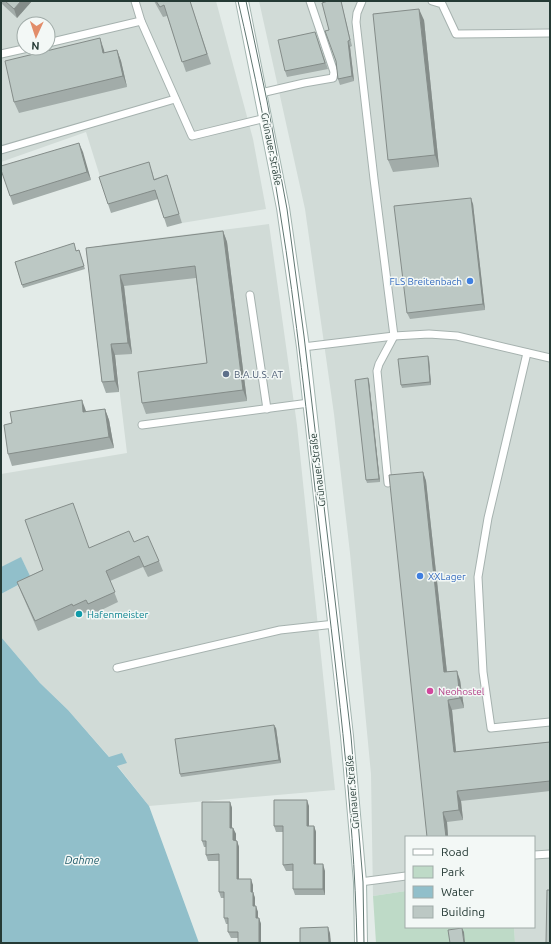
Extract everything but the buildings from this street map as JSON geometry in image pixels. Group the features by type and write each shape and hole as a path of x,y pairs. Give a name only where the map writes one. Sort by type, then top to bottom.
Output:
{"main road":[{"name":"Grünauer Straße","path":"242,1 283,208 303,347 347,736 360,882 361,943"}],"lane":[{"path":"135,1 141,21 192,136 266,118"},
{"path":"261,93 333,78 334,72 310,1"},
{"path":"362,1 357,13 356,22 394,336 379,364 377,371 388,483"},
{"path":"432,1 442,4 456,34 550,33"},
{"path":"56,41 141,21"},
{"path":"1,54 16,51"},
{"path":"1,150 176,99"},
{"path":"250,295 267,410"},
{"path":"303,347 394,336 429,334 457,336 550,358"},
{"path":"527,353 488,518 478,577 483,672 490,728 550,722"},
{"path":"142,425 309,404"},
{"path":"117,668 280,630 335,624"},
{"path":"535,855 550,854"},
{"path":"360,882 405,876"}],"shaded area":[{"path":"1,1 216,1 253,139 266,209 182,223 170,185 103,186 86,132 1,162"},
{"path":"259,1 550,1 550,943 515,943 514,928 535,928 535,836 405,836 405,891 373,896 371,774 350,553 334,414 305,209"},
{"path":"269,224 297,425 335,790 149,806 120,769 68,710 40,683 1,637 1,594 31,578 21,558 1,567 1,474 127,453 102,245"}],"green space":[{"path":"405,891 405,928 514,928 515,943 376,943 373,896"}],"water":[{"path":"21,557 31,578 1,594 1,567"},
{"name":"Dahme","path":"1,637 40,683 68,710 109,757 122,753 127,763 117,766 149,806 199,943 1,943"}],"tram line":[{"path":"238,1 271,159 297,329 343,734 352,838 357,943"},
{"path":"246,1 267,101 287,209 304,336 351,736 363,882 364,943"}],"place":[{"name":"FLS Breitenbach","path":"470,281"},
{"name":"B.A.U.S. AT","path":"226,374"},
{"name":"XXLager","path":"420,576"},
{"name":"Hafenmeister","path":"79,614"},
{"name":"Neohostel","path":"430,691"}]}
